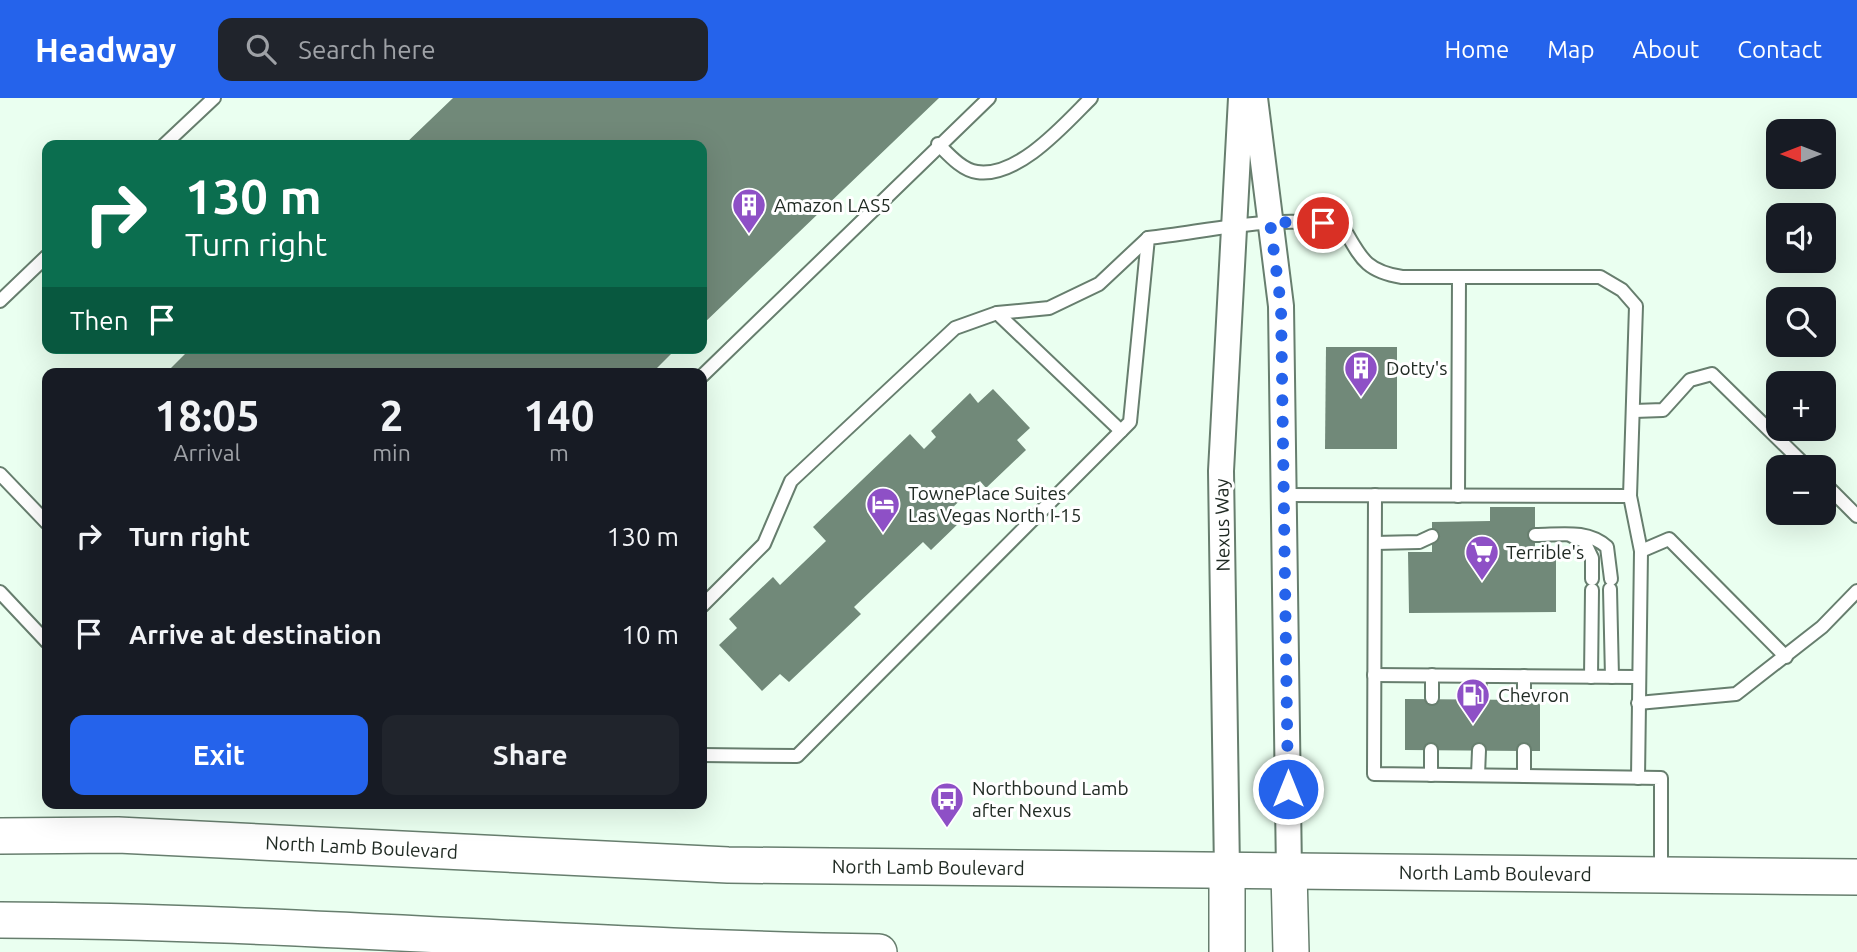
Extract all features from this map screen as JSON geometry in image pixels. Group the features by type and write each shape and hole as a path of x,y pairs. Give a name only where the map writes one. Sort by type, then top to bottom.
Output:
{"main road":[{"name":"North Lamb Boulevard","path":"0,836 118,835 728,865 1857,877"},
{"name":"Nexus Way","path":"1227,871 1227,952"},
{"path":"1289,872 1291,952"},
{"path":"0,920 116,920 725,950 879,952"}],"street":[{"name":"Nexus Way","path":"1227,871 1222,471 1241,98"},
{"path":"1255,98 1281,306 1289,872"}],"lane":[{"path":"169,140 214,98"},
{"path":"707,371 989,98"},
{"path":"939,145 954,160 976,172 1004,172 1026,158 1090,98"},
{"path":"707,601 764,544 791,481 955,328 997,313 1049,308 1099,284 1148,238 1270,222 1323,223 1343,227 1359,255 1377,273 1402,277 1600,277 1622,290 1636,306 1630,496 1641,551 1637,677 1638,778"},
{"path":"707,755 797,756 1129,422 1148,238"},
{"path":"0,301 42,261"},
{"path":"1458,496 1459,277"},
{"path":"997,313 1121,431"},
{"path":"1634,411 1663,410 1690,380 1712,374 1795,455"},
{"path":"0,474 42,518"},
{"path":"1284,495 1630,496"},
{"path":"1376,495 1374,774 1661,778 1661,876"},
{"path":"1836,495 1857,516"},
{"path":"1535,535 1597,538 1607,547 1612,677"},
{"path":"1569,535 1584,541 1592,558 1591,677"},
{"path":"1375,543 1419,542 1432,536"},
{"path":"1641,551 1669,539 1786,657"},
{"path":"1638,703 1736,694 1822,627 1857,591"},
{"path":"0,592 42,637"},
{"path":"1374,675 1637,677"},
{"path":"1432,676 1432,698"},
{"path":"1479,698 1480,676"},
{"path":"1524,676 1524,698"},
{"path":"1431,750 1431,775"},
{"path":"1478,775 1479,750"},
{"path":"1524,750 1524,776"}],"building":[{"name":"Amazon LAS5","path":"453,98 939,98 707,320 707,140 409,140"},
{"name":"Dotty's","path":"1326,347 1397,347 1397,449 1325,449"},
{"path":"185,354 671,354 657,368 171,368"},
{"name":"TownePlace Suites Las Vegas North I-15","path":"993,389 1030,428 1017,440 1026,450 986,488 980,481 949,511 960,522 931,550 923,542 854,607 861,614 789,682 780,674 762,691 719,645 737,628 729,619 773,577 780,585 826,541 813,527 910,434 924,449 936,437 931,431 970,393 978,403"},
{"name":"Terrible's","path":"1490,507 1535,507 1535,552 1556,551 1556,612 1409,613 1408,552 1432,552 1432,522 1490,521"},
{"name":"Chevron","path":"1405,699 1540,700 1540,751 1405,750"}],"place":[{"name":"Amazon LAS5","path":"749,235"},
{"name":"Dotty's","path":"1361,398"},
{"name":"TownePlace Suites Las Vegas North I-15","path":"883,534"},
{"name":"Terrible's","path":"1482,582"},
{"name":"Chevron","path":"1473,725"},
{"name":"Northbound Lamb after Nexus","path":"947,829"}],"route":[{"path":"1288,789 1281,306 1270,222 1323,223"}]}
